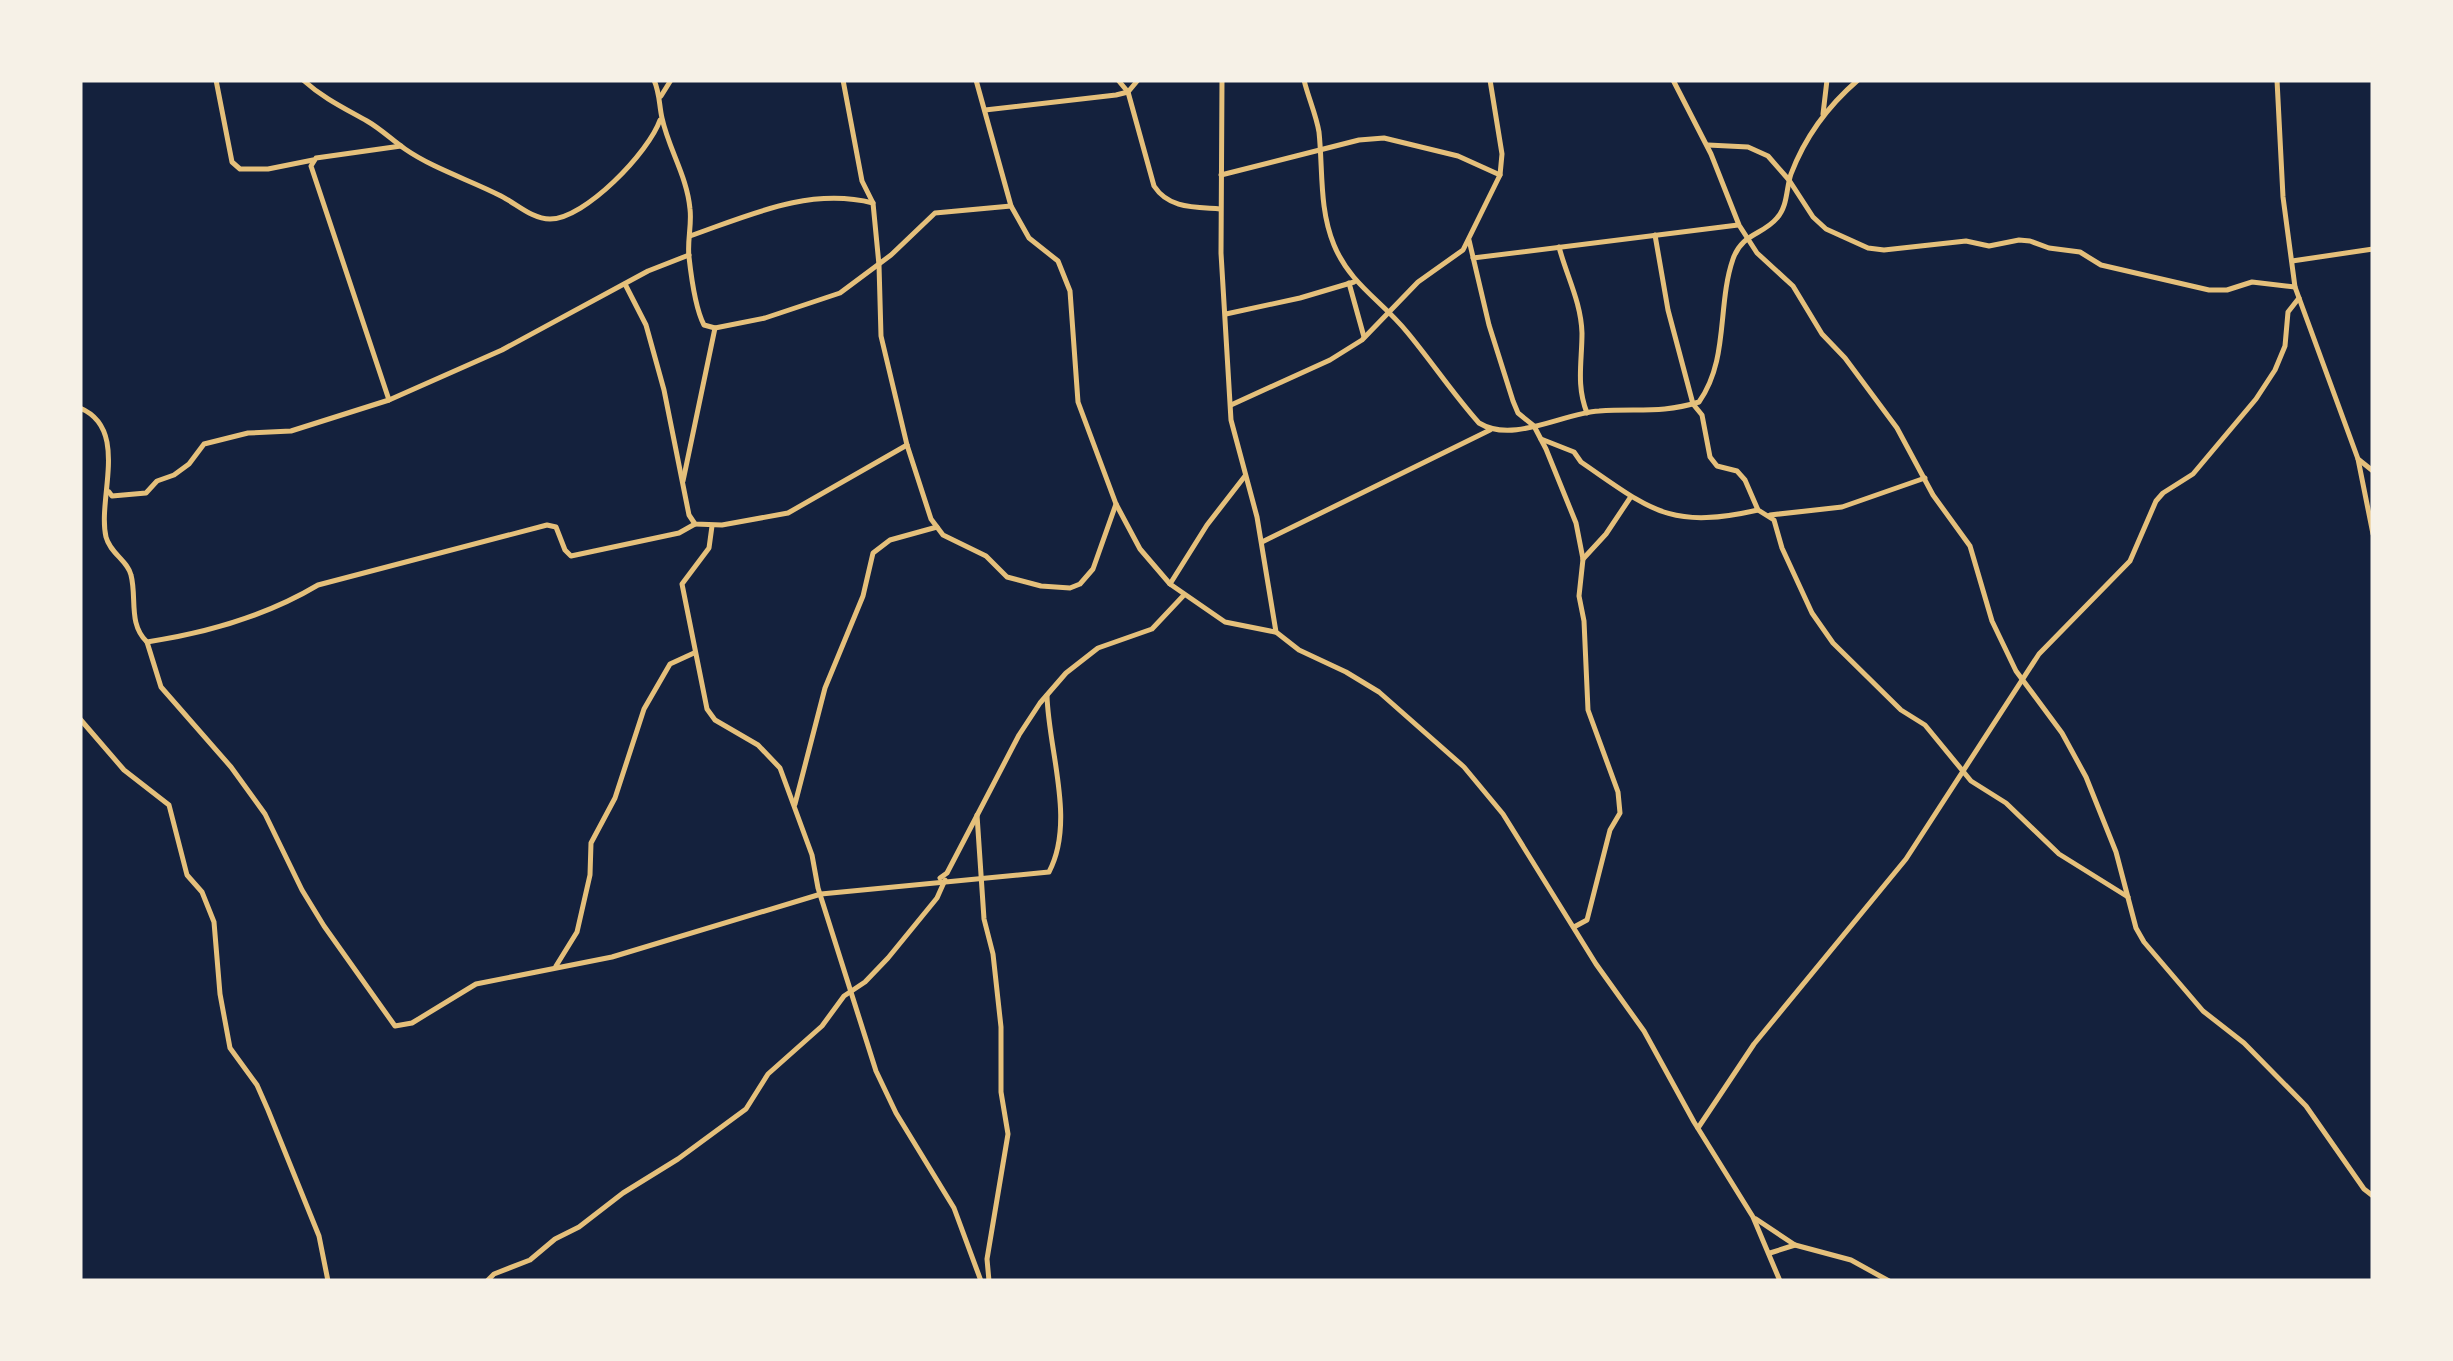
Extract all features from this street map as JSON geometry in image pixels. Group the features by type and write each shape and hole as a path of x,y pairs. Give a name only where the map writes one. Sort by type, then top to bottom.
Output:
{"street":[{"path":"216,80 232,162 240,169 268,169 401,146"},
{"path":"303,80 336,106 370,122 401,146 532,215 548,219 571,215 620,177 655,135 662,117"},
{"path":"654,80 661,96 662,117 685,180 690,209 688,255 696,311 704,326 715,328 765,318 840,292 879,264 935,213 1011,206"},
{"path":"661,96 671,80"},
{"path":"843,80 862,182 872,202 881,336 907,445 931,519 962,547 986,556 1007,577 1040,586 1070,588 1080,584 1093,569 1116,504"},
{"path":"976,80 1011,206 1028,238 1064,270 1070,290 1078,402 1116,504 1140,548 1170,584 1225,622 1276,632 1299,650 1379,692 1464,767 1502,814 1644,1031 1753,1217 1780,1281"},
{"path":"1118,80 1128,92 1154,186 1161,196 1186,207 1221,209"},
{"path":"985,110 1128,92 1138,80"},
{"path":"1222,80 1220,175 1231,420 1262,542 1276,632"},
{"path":"1304,80 1318,126 1328,226 1352,282 1364,338"},
{"path":"1231,406 1330,360 1364,338 1418,282 1463,250 1500,175 1502,154 1490,80"},
{"path":"1674,80 1707,145 1738,225 1757,253 1793,286 1822,334 1898,428 1934,495 1970,546 1992,621 2023,680 2076,756 2116,852 2136,928 2203,1011 2244,1042 2306,1106 2364,1189 2373,1196"},
{"path":"1822,117 1827,80"},
{"path":"1262,542 1490,430 1534,426 1587,413 1646,412 1700,402 1714,372 1733,257 1746,237 1777,219 1790,180 1822,117 1858,80"},
{"path":"2278,80 2280,161 2296,287 2358,460 2373,534"},
{"path":"1220,175 1359,140 1384,138 1458,156 1500,175"},
{"path":"1707,145 1748,147 1768,156 1826,229 1868,248 1884,250 1966,241 1989,246 2018,240 2080,252 2101,265 2194,287 2227,290 2268,282 2296,287"},
{"path":"313,160 311,166 389,400"},
{"path":"690,236 810,197 845,196 872,202"},
{"path":"1473,258 1738,225"},
{"path":"1655,235 1668,310 1692,404 1702,415 1710,458 1718,466 1737,471 1758,510"},
{"path":"1468,240 1513,401 1540,438 1576,522 1583,560 1578,596 1584,620 1588,710 1618,792 1620,812 1610,830 1586,920 1574,927"},
{"path":"1559,247 1577,296 1582,334 1579,383 1587,413"},
{"path":"2292,261 2373,249"},
{"path":"108,490 112,496 146,493 188,464 204,444 248,433 291,431 389,400 544,330 625,284 688,255"},
{"path":"1352,282 1390,313 1450,390 1490,430"},
{"path":"1226,314 1352,282"},
{"path":"625,284 646,325 664,390 689,515 696,524"},
{"path":"1698,1128 1754,1044 1906,858 2047,645 2130,560 2162,493 2193,474 2256,399 2275,370 2284,346 2288,312 2299,298"},
{"path":"682,484 715,328"},
{"path":"80,408 90,412 104,429 106,537 131,572 134,616 161,686 266,814 302,890 396,1026 412,1022 476,984 612,957 821,894 1050,872 1055,861 1060,803 1047,695"},
{"path":"1540,438 1574,452 1581,462 1646,508 1681,518 1722,518 1758,510 1770,515 1842,507 1926,478"},
{"path":"147,642 257,615 318,585 546,525 556,527 571,556 680,533 696,524 712,526 788,513 907,445"},
{"path":"2358,460 2373,470"},
{"path":"1170,584 1207,525 1246,475"},
{"path":"1583,560 1630,498"},
{"path":"1770,515 1820,626 1870,682 1925,726 1963,772 2006,804 2059,854 2128,897"},
{"path":"712,526 709,548 682,584 707,709 714,720 758,744 773,758 812,856 876,1071 896,1113 954,1208 980,1281"},
{"path":"794,807 824,688 863,596 873,553 890,540 937,527"},
{"path":"935,881 947,873 1018,735 1066,673 1098,648 1152,629 1184,595"},
{"path":"556,966 577,932 590,875 590,843 614,798 644,710 670,664 694,653"},
{"path":"80,718 124,770 168,805 187,874 202,892 214,922 220,994 230,1048 257,1085 268,1110 319,1236 328,1281"},
{"path":"977,815 979,878 1001,1027 1000,1092 1008,1134 987,1260 989,1281"},
{"path":"487,1281 494,1274 521,1266 736,1117 758,1093 768,1074 800,1048 888,958 946,880"},
{"path":"1753,1217 1795,1244 1852,1260 1889,1281"},
{"path":"1769,1254 1795,1244"}]}
